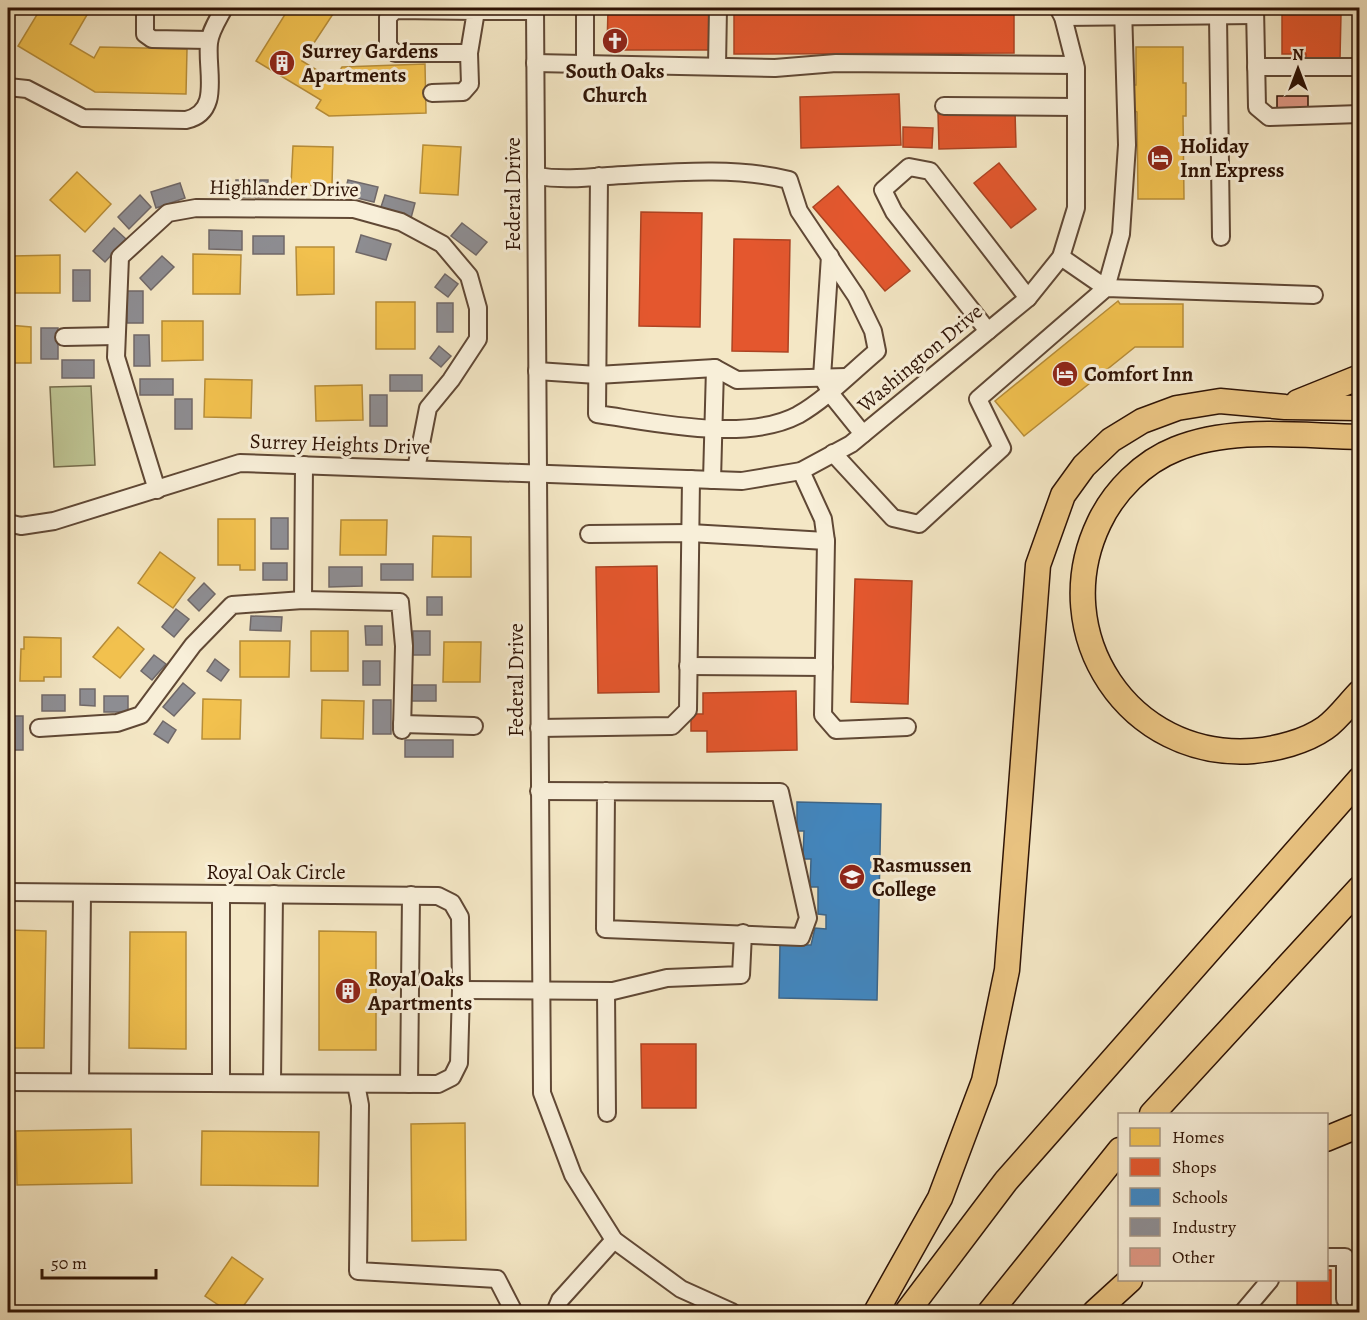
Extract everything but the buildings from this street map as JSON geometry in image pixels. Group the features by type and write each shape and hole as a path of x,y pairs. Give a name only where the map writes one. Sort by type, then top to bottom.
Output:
{"highway":[{"path":"1285,407 1359,377"},
{"path":"876,1312 940,1198 984,1081 1007,970 1038,565 1063,495 1084,466 1111,440 1142,421 1177,408 1220,401 1285,407 1359,408"},
{"path":"1359,437 1220,436 1174,449 1137,472 1108,505 1089,545 1081,594 1092,651 1123,702 1171,737 1227,753 1277,749 1325,728 1359,692"},
{"path":"1318,436 1359,447"},
{"path":"908,1312 1006,1181 1359,779"},
{"path":"1153,1113 1359,888"},
{"path":"1328,1139 1359,1125"},
{"path":"990,1312 1118,1151"},
{"path":"1095,1312 1129,1281"}],"street":[{"path":"145,8 145,34 152,39 209,40"},
{"path":"8,87 27,89 83,118 186,120 198,117 205,112 209,101 209,40 224,8"},
{"path":"585,8 585,64"},
{"path":"717,66 718,8"},
{"path":"432,93 463,92 470,84 469,53 477,9"},
{"path":"469,53 395,53 388,46 388,17 395,10 535,9"},
{"name":"Federal Drive","path":"535,9 542,1093 573,1175 614,1240"},
{"path":"1061,12 1221,13 1255,11 1257,108 1269,117 1359,114"},
{"name":"Washington Drive","path":"538,473 741,481 801,471 863,434 1028,298 1060,257 1076,208 1075,65 1061,12"},
{"path":"833,453 893,518 919,524 1002,448 978,399 1106,288 1121,234 1127,145 1123,12"},
{"path":"1221,13 1221,237"},
{"path":"535,63 717,66 1075,65"},
{"path":"1256,68 1359,67"},
{"path":"944,106 1076,107"},
{"path":"988,331 894,212 883,190 909,166 930,171 1028,298"},
{"path":"536,176 562,180 670,173 767,175 789,180 799,211 860,305 873,331 878,351 846,377 826,383 737,380 715,368 597,375 537,371"},
{"path":"599,176 597,414 714,430 767,424 797,415 826,383"},
{"name":"Highlander Drive","path":"157,490 116,357 120,256 168,213 196,208 354,209 401,222 442,244 469,276 478,308 478,339 451,380 428,408 416,469"},
{"path":"830,256 826,383 863,434"},
{"path":"1060,257 1106,288 1314,295"},
{"path":"64,337 116,336"},
{"path":"712,480 715,368"},
{"name":"Surrey Heights Drive","path":"8,523 21,526 54,521 240,463 538,473"},
{"path":"303,600 304,465"},
{"path":"801,471 823,519 826,541 823,715 836,730 907,727"},
{"path":"539,728 672,726 688,710 691,479"},
{"path":"590,534 690,532 826,541"},
{"path":"39,728 117,723 141,715 193,645 232,605 303,600 400,602 404,646 402,727 474,726"},
{"path":"688,666 824,667"},
{"path":"539,791 606,791 780,792 807,918 801,937 605,929 606,791"},
{"name":"Royal Oak Circle","path":"8,892 438,896 452,903 460,918 459,1064 452,1077 438,1084 8,1082"},
{"path":"80,1082 82,893"},
{"path":"221,894 221,1083"},
{"path":"272,1083 273,894"},
{"path":"409,1084 411,896"},
{"path":"460,990 606,991 667,978 741,975 743,933"},
{"path":"606,991 607,1113"},
{"path":"356,1084 360,1105 358,1271 497,1279 514,1312"},
{"path":"555,1312 560,1300 614,1240 681,1289 732,1312"},
{"path":"1328,1257 1346,1257 1346,1299"},
{"path":"1243,1312 1269,1281"}],"green space":[{"path":"91,386 95,465 54,467 50,387"}],"place":[{"name":"South Oaks Church","path":"615,41"},
{"name":"Surrey Gardens Apartments","path":"282,63"},
{"name":"Holiday Inn Express","path":"1160,158"},
{"name":"Comfort Inn","path":"1065,374"},
{"name":"Rasmussen College","path":"852,877"},
{"name":"Royal Oaks Apartments","path":"348,991"}]}
